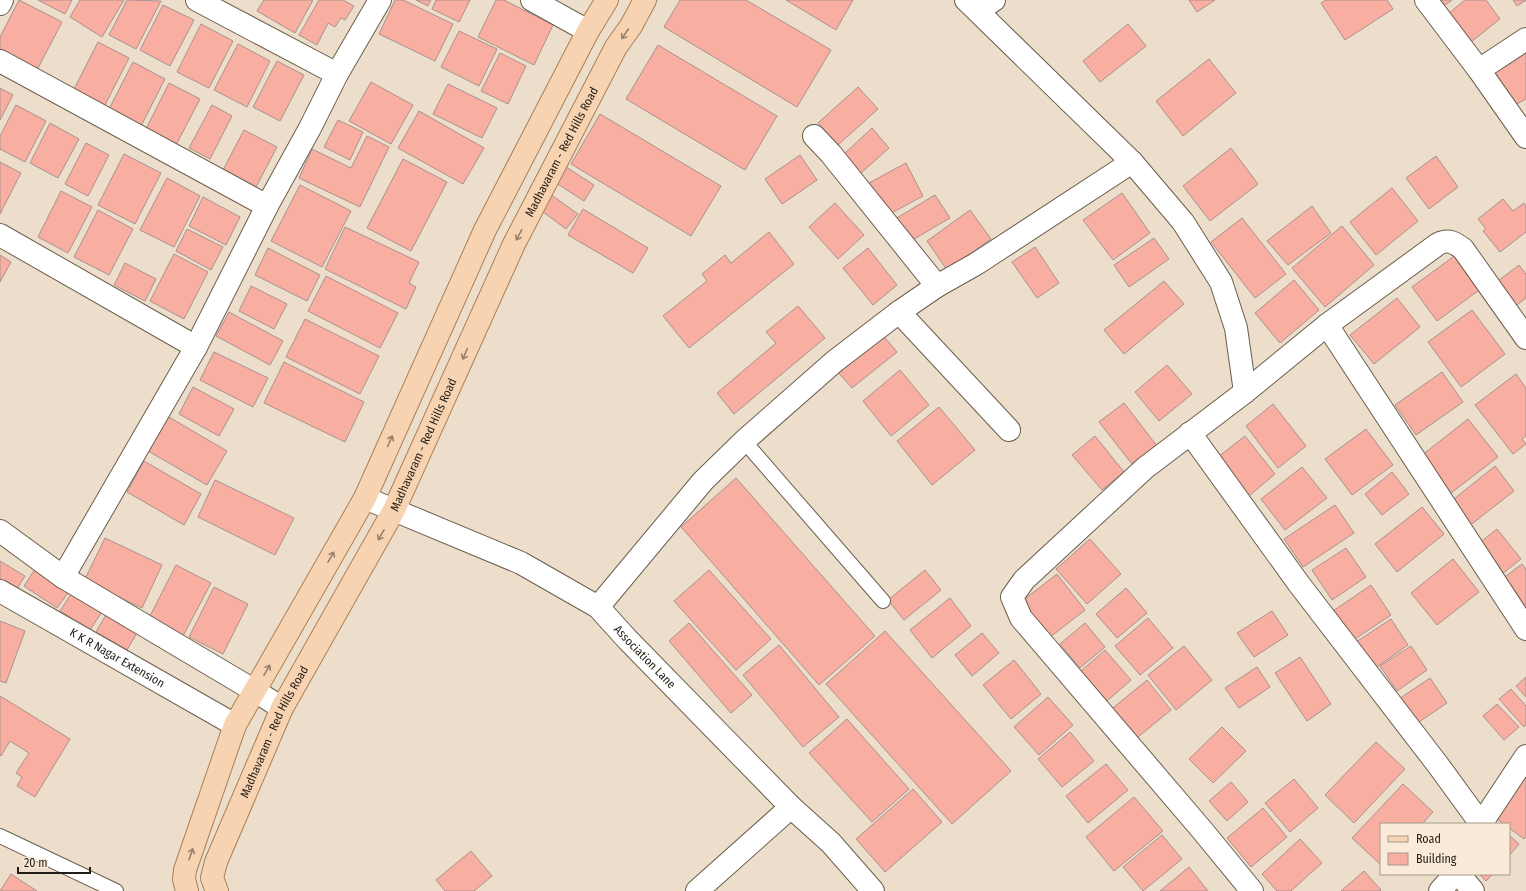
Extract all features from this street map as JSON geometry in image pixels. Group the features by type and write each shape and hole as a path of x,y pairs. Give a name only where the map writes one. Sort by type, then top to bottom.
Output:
{"main road":[{"path":"187,891 184,879 185,870 235,725 365,498 485,230 588,31 607,0"},
{"name":"Madhavaram - Red Hills Road","path":"217,891 212,878 216,862 282,708 394,510 514,244 616,47 631,26 645,0"}],"street":[{"path":"0,4 2,0"},
{"path":"197,0 337,74"},
{"path":"63,577 196,347 267,206 310,128 337,74 380,0"},
{"path":"532,0 588,31"},
{"path":"1426,0 1479,70 1526,137"},
{"path":"979,4 1132,162 1183,222 1221,282 1236,328 1244,392"},
{"path":"1479,70 1526,39"},
{"path":"0,61 267,206"},
{"path":"814,136 831,154 937,286"},
{"path":"598,607 703,481 744,441 835,361 899,312 937,286 976,264 1132,162"},
{"path":"0,235 196,347"},
{"path":"1252,891 1202,830 1021,618 1012,597 1024,580 1145,468 1328,325 1438,244 1446,240 1455,243 1470,258 1526,338"},
{"path":"899,312 1009,430"},
{"path":"1328,325 1526,629"},
{"path":"1190,433 1299,584 1438,765 1480,823"},
{"name":"Association Lane","path":"365,498 521,563 598,607 627,639 791,807 831,843 873,891"},
{"path":"0,531 63,577 282,708"},
{"name":"K K R Nagar Extension","path":"0,591 235,725"},
{"path":"1482,823 1526,756"},
{"path":"697,891 791,807"},
{"path":"1440,891 1454,875"},
{"path":"1461,875 1473,891"}],"lane":[{"path":"744,441 883,601"},
{"path":"0,836 116,891"}],"building":[{"path":"19,0 62,22 36,72 0,54 0,37"},
{"path":"38,0 72,0 65,14"},
{"path":"80,0 124,0 102,37 70,17"},
{"path":"127,0 161,1 136,49 109,35"},
{"path":"264,0 313,0 295,33 257,11"},
{"path":"319,0 343,0 354,6 345,20 341,18 335,27 328,23 317,45 299,35"},
{"path":"395,0 403,0 453,24 435,61 379,34"},
{"path":"416,0 431,0 428,6"},
{"path":"436,0 470,0 459,22 432,9"},
{"path":"496,0 504,0 553,25 534,65 478,37"},
{"path":"680,0 746,0 831,50 797,107 664,27"},
{"path":"786,0 853,0 836,30"},
{"path":"1189,0 1215,0 1197,12"},
{"path":"1326,0 1387,0 1393,9 1345,40 1321,3"},
{"path":"1431,0 1452,0 1438,10"},
{"path":"1465,0 1486,0 1500,19 1471,42 1449,13"},
{"path":"1513,0 1526,0 1517,6"},
{"path":"163,5 194,20 170,66 140,50"},
{"path":"201,24 233,41 209,88 177,72"},
{"path":"1128,24 1146,46 1100,82 1083,61"},
{"path":"459,31 497,49 479,86 441,67"},
{"path":"98,42 129,58 103,109 72,93"},
{"path":"238,44 270,61 247,107 214,90"},
{"path":"658,45 777,116 745,170 626,99"},
{"path":"1526,51 1526,99 1513,106 1492,70"},
{"path":"500,53 526,66 508,104 481,91"},
{"path":"1209,59 1236,93 1183,136 1156,101"},
{"path":"277,61 304,75 280,121 253,107"},
{"path":"133,62 165,79 140,128 108,111"},
{"path":"371,82 413,105 391,144 349,121"},
{"path":"169,83 200,99 176,145 146,129"},
{"path":"448,84 497,108 482,138 433,114"},
{"path":"858,87 878,109 838,145 818,123"},
{"path":"0,88 13,95 0,120"},
{"path":"16,105 46,121 25,162 0,149 0,136"},
{"path":"212,105 232,116 210,159 189,148"},
{"path":"419,111 484,148 463,184 398,148"},
{"path":"600,114 721,186 691,236 571,164"},
{"path":"338,120 363,132 350,160 324,147"},
{"path":"50,123 79,139 58,178 30,163"},
{"path":"872,128 889,148 860,174 843,155"},
{"path":"244,130 277,147 256,187 223,170"},
{"path":"367,136 389,147 360,207 299,178 312,149 351,168"},
{"path":"86,143 109,155 88,196 65,184"},
{"path":"1231,148 1258,184 1210,221 1183,186"},
{"path":"124,154 161,173 135,224 98,205"},
{"path":"800,155 817,180 782,204 765,179"},
{"path":"1436,156 1458,187 1429,209 1406,178"},
{"path":"403,159 447,182 411,251 367,228"},
{"path":"0,162 21,173 0,214"},
{"path":"906,163 923,196 886,216 869,183"},
{"path":"563,165 594,185 584,201 553,181"},
{"path":"167,178 200,196 174,247 140,230"},
{"path":"300,185 351,211 322,267 271,241"},
{"path":"1392,188 1418,221 1376,255 1350,222"},
{"path":"61,191 92,207 68,253 38,237"},
{"path":"1122,193 1150,233 1113,260 1083,220"},
{"path":"550,194 578,214 566,229 539,209"},
{"path":"935,195 950,218 909,242 895,219"},
{"path":"203,197 240,217 226,245 189,226"},
{"path":"1503,199 1513,211 1524,203 1526,206 1526,232 1500,252 1483,231 1486,229 1478,219"},
{"path":"835,203 864,235 838,259 809,227"},
{"path":"1312,206 1331,233 1288,265 1267,241"},
{"path":"583,209 648,248 633,273 568,235"},
{"path":"98,210 133,229 109,275 74,257"},
{"path":"970,210 991,239 947,270 927,241"},
{"path":"1242,218 1286,274 1255,298 1211,242"},
{"path":"1342,226 1374,265 1325,307 1292,268"},
{"path":"345,227 419,262 409,283 416,287 406,309 325,269"},
{"path":"187,229 223,247 211,270 176,251"},
{"path":"769,232 794,264 689,348 663,316 707,281 702,274 725,255 731,263"},
{"path":"1154,238 1169,259 1129,287 1114,265"},
{"path":"1035,247 1059,283 1037,298 1012,262"},
{"path":"268,248 320,275 307,301 255,275"},
{"path":"868,248 897,285 873,305 843,268"},
{"path":"174,254 208,272 184,319 150,301"},
{"path":"1457,254 1482,288 1437,321 1412,287"},
{"path":"0,255 11,262 0,282"},
{"path":"125,263 156,279 145,301 114,285"},
{"path":"1519,265 1526,274 1526,298 1513,308 1494,284"},
{"path":"326,276 398,313 380,348 308,311"},
{"path":"1294,280 1319,310 1280,343 1255,313"},
{"path":"1164,281 1184,304 1124,354 1104,330"},
{"path":"251,286 287,304 274,329 239,311"},
{"path":"1397,298 1420,327 1374,364 1350,335"},
{"path":"798,306 825,338 734,414 717,393 776,343 766,332"},
{"path":"1472,310 1505,354 1461,387 1428,342"},
{"path":"229,312 283,341 270,365 216,336"},
{"path":"305,319 379,356 360,394 286,357"},
{"path":"881,333 897,352 852,388 836,370"},
{"path":"214,352 268,378 253,407 200,380"},
{"path":"284,362 364,402 345,442 264,403"},
{"path":"1167,365 1192,394 1159,421 1135,392"},
{"path":"900,370 929,405 891,436 863,401"},
{"path":"1442,372 1463,402 1416,435 1395,405"},
{"path":"1516,374 1526,388 1526,436 1522,439 1526,444 1513,454 1475,405"},
{"path":"193,387 234,409 219,436 179,414"},
{"path":"1124,403 1157,446 1132,464 1099,422"},
{"path":"1273,404 1306,446 1278,468 1246,426"},
{"path":"939,407 975,450 932,485 897,441"},
{"path":"167,416 227,451 207,485 148,451"},
{"path":"1468,419 1498,457 1451,493 1421,456"},
{"path":"1366,429 1393,465 1352,495 1325,459"},
{"path":"1095,436 1124,472 1102,490 1072,455"},
{"path":"1245,436 1275,474 1249,496 1218,457"},
{"path":"144,461 201,494 184,525 127,492"},
{"path":"1495,466 1514,491 1468,527 1449,503"},
{"path":"1302,467 1327,498 1285,530 1261,499"},
{"path":"1392,472 1409,494 1382,515 1365,494"},
{"path":"736,478 875,636 819,685 681,527"},
{"path":"215,480 294,518 275,555 198,517"},
{"path":"1335,505 1354,533 1303,567 1284,539"},
{"path":"1422,507 1444,534 1397,572 1375,544"},
{"path":"1497,529 1521,559 1502,574 1478,544"},
{"path":"105,538 162,565 142,608 84,581"},
{"path":"1090,539 1121,574 1087,604 1056,569"},
{"path":"1346,548 1366,577 1332,600 1312,570"},
{"path":"1453,559 1479,592 1437,625 1411,593"},
{"path":"0,561 25,576 13,595 0,586"},
{"path":"1522,564 1526,569 1526,609 1502,579"},
{"path":"176,565 211,583 182,638 148,620"},
{"path":"37,566 71,589 57,608 24,586"},
{"path":"709,570 771,639 736,670 674,601"},
{"path":"925,570 941,590 904,620 888,600"},
{"path":"1057,574 1085,610 1049,638 1021,602"},
{"path":"1371,585 1391,615 1352,641 1333,611"},
{"path":"214,587 248,604 223,654 189,637"},
{"path":"1126,588 1147,613 1117,638 1096,614"},
{"path":"73,591 103,610 90,630 60,611"},
{"path":"950,598 971,626 932,658 910,630"},
{"path":"1272,611 1288,635 1254,657 1237,633"},
{"path":"107,613 138,631 127,650 96,632"},
{"path":"1148,618 1173,648 1140,675 1115,646"},
{"path":"1391,619 1408,645 1374,669 1356,642"},
{"path":"0,621 25,631 6,683 0,681"},
{"path":"689,623 752,695 731,713 669,641"},
{"path":"1085,623 1105,647 1080,668 1060,644"},
{"path":"885,631 1011,771 952,824 826,684"},
{"path":"982,633 999,653 972,676 955,655"},
{"path":"779,645 839,717 803,747 743,675"},
{"path":"1184,646 1212,680 1176,710 1148,675"},
{"path":"1411,646 1427,670 1397,691 1380,666"},
{"path":"1105,650 1131,680 1107,701 1081,671"},
{"path":"1300,657 1331,704 1307,721 1275,673"},
{"path":"1014,660 1041,694 1011,719 983,685"},
{"path":"1257,667 1270,687 1239,708 1225,688"},
{"path":"1526,677 1526,697 1516,686"},
{"path":"1430,678 1447,703 1416,724 1399,699"},
{"path":"1147,680 1171,710 1132,742 1108,712"},
{"path":"1511,689 1526,706 1526,725 1524,727 1499,699"},
{"path":"0,696 70,739 35,797 17,786 22,777 16,773 29,753 10,741 1,756 0,755"},
{"path":"1048,697 1073,725 1039,755 1014,727"},
{"path":"1497,704 1519,727 1504,740 1483,716"},
{"path":"847,719 909,789 872,822 809,753"},
{"path":"1222,727 1246,751 1213,783 1189,759"},
{"path":"1070,732 1094,761 1062,787 1038,759"},
{"path":"1376,742 1405,769 1354,823 1325,795"},
{"path":"1106,764 1128,790 1088,823 1066,796"},
{"path":"1526,776 1526,837 1524,839 1510,829 1510,823 1503,823 1496,818"},
{"path":"1294,779 1318,808 1290,832 1265,803"},
{"path":"1231,782 1248,802 1227,821 1209,801"},
{"path":"1403,784 1433,812 1423,823 1380,823 1380,864 1352,838"},
{"path":"913,789 942,822 885,872 856,839"},
{"path":"1134,797 1163,831 1114,871 1086,837"},
{"path":"1263,808 1287,837 1251,867 1227,838"},
{"path":"1162,835 1182,859 1143,891 1123,867"},
{"path":"1510,836 1519,844 1510,855"},
{"path":"1300,839 1322,863 1291,891 1277,891 1262,874"},
{"path":"471,851 492,876 474,891 445,891 436,880"},
{"path":"1189,867 1208,891 1160,891"},
{"path":"1364,871 1381,890 1380,891 1341,891"},
{"path":"11,874 37,891 0,891"},
{"path":"1480,875 1492,875 1486,881"}]}
